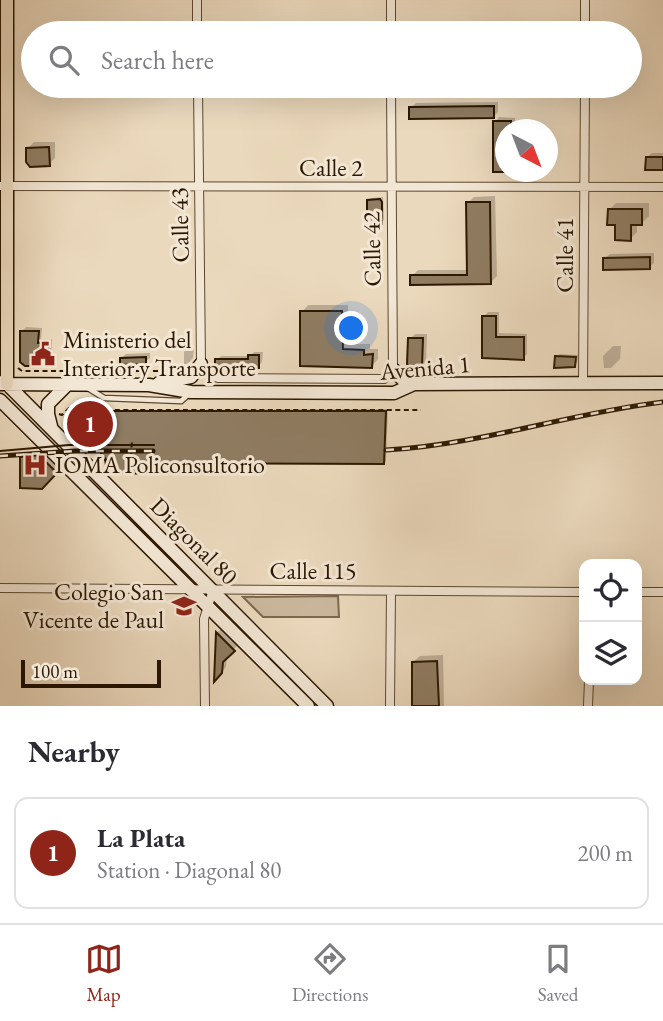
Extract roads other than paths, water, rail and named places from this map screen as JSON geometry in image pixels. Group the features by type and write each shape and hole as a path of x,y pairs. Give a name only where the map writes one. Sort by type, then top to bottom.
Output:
{"main road":[{"path":"2,381 6,360 3,187 6,0"},
{"path":"149,385 191,377 201,364"},
{"path":"393,369 403,380 414,384"},
{"name":"Avenida 1","path":"2,381 149,385 191,392 394,393 414,384 663,383"},
{"name":"Diagonal 80","path":"2,381 51,427 327,706"},
{"path":"51,427 48,404 75,383"},
{"name":"Diagonal 80","path":"0,400 308,706"}],"street":[{"path":"197,0 197,21"},
{"path":"391,0 391,21"},
{"path":"585,0 585,21"},
{"name":"Calle 43","path":"198,98 201,364"},
{"name":"Calle 42","path":"391,98 393,369"},
{"name":"Calle 41","path":"583,383 584,98"},
{"name":"Calle 2","path":"3,187 663,187"},
{"name":"Avenida 1","path":"201,364 212,376 218,378 385,379 393,369"},
{"name":"Calle 115","path":"0,588 579,592"},
{"path":"205,706 204,620 213,590"},
{"path":"390,706 391,591"},
{"path":"642,592 663,592"},
{"path":"588,706 589,685"}],"lane":[{"name":"Avenida 1","path":"75,383 104,398 181,401 191,392"}],"tram line":[{"path":"0,451 69,445 154,445"}],"railway":[{"path":"386,450 490,436 594,413 663,402"},
{"path":"0,456 75,451 153,451"}],"place":[{"name":"Ministerio del Interior y Transporte","path":"43,354"},
{"name":"La Plata","path":"90,424"},
{"name":"IOMA Policonsultorio","path":"35,465"},
{"name":"Colegio San Vicente de Paul","path":"184,606"}]}
